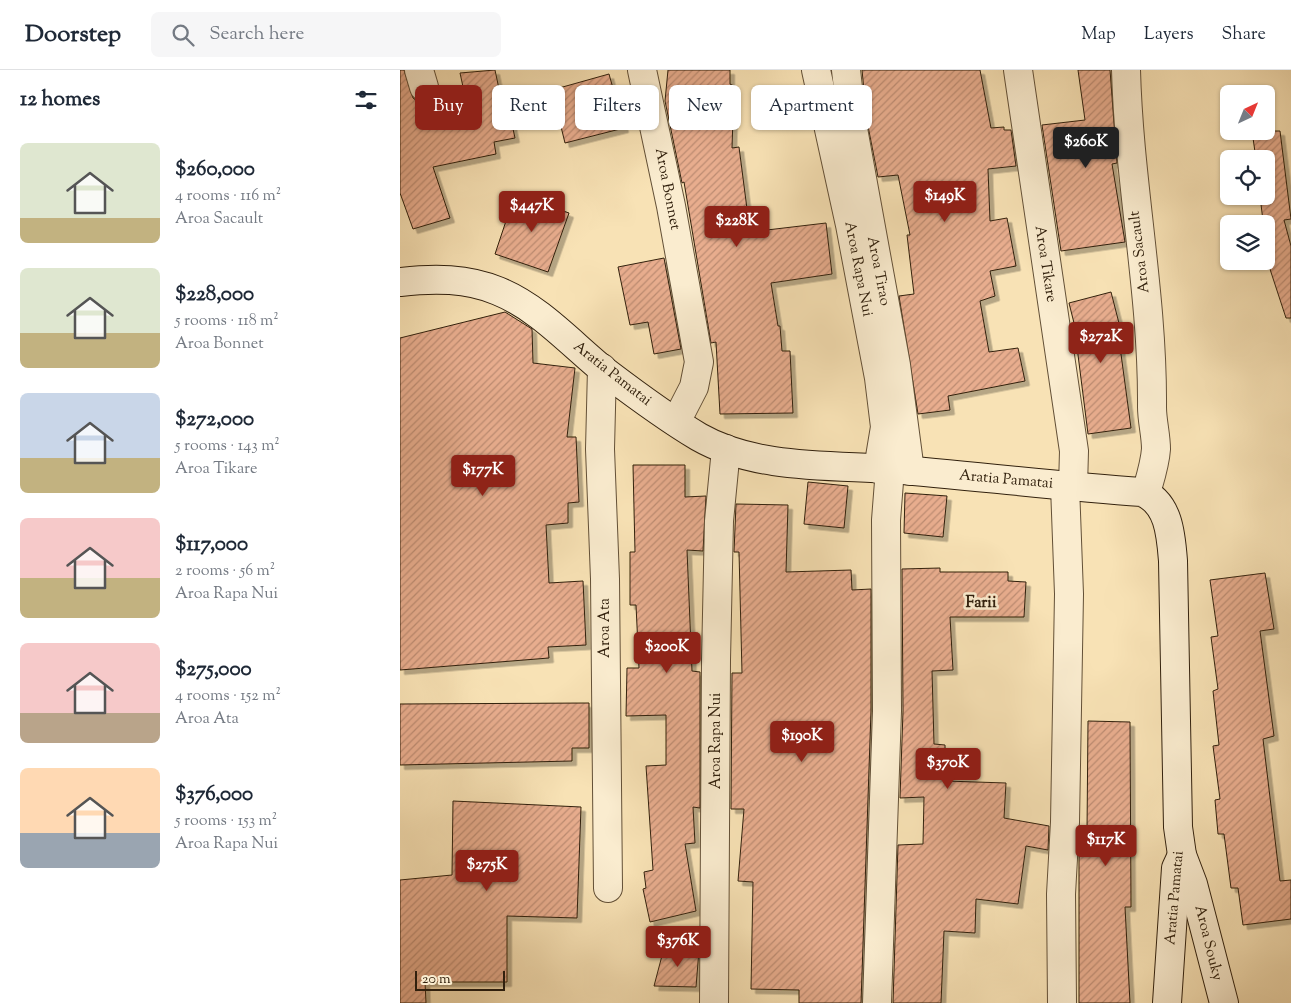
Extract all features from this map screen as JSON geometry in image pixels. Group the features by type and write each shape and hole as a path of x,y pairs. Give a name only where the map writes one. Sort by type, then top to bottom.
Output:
{"street":[{"name":"Aroa Bonnet","path":"642,70 669,197 699,362 694,387 676,422"},
{"name":"Aroa Rapa Nui","path":"816,70 850,225 879,378 893,470 886,520 887,711 877,1003"},
{"name":"Aroa Tirao","path":"846,70 852,123 896,365 893,470"},
{"name":"Aroa Tikare","path":"1018,70 1074,451 1069,486"},
{"name":"Aroa Sacault","path":"1126,70 1133,192 1152,370 1152,417 1156,449 1153,470 1146,493"},
{"name":"Aratia Pamatai","path":"400,282 446,279 479,284 497,290 543,319 602,368 676,422 699,437 726,449 773,460 1146,493 1157,501 1163,510 1169,529 1173,560 1176,807 1182,855 1176,868 1167,1003"},
{"name":"Aroa Ata","path":"602,368 600,449 605,579 608,888"},
{"name":"Aroa Rapa Nui","path":"714,1003 716,641 719,521 726,449"},
{"path":"1062,1003 1061,894 1065,822 1069,486"},
{"name":"Aroa Souky","path":"1182,855 1193,884 1224,1003"}],"building":[{"path":"400,70 404,70 415,100 415,130 482,130 482,85 463,85 460,73 495,70 498,85 492,85 492,130 513,130 515,138 494,142 496,154 433,167 450,218 413,229 400,193"},
{"path":"668,70 730,70 730,84 732,85 669,85 669,120 665,101"},
{"path":"862,70 980,70 991,128 1004,127 1004,130 1011,130 1016,166 988,169 990,221 1007,218 1016,266 990,271 995,296 980,301 989,352 1018,348 1025,381 948,396 950,410 918,414 899,296 914,294 907,235 910,235 898,175 878,177 869,130 872,130 872,85 863,85"},
{"path":"1078,70 1110,70 1117,163 1112,164 1125,242 1061,251 1042,125 1085,120"},
{"path":"609,74 612,85 575,85 575,130 616,130 565,143 562,130 565,130 565,86"},
{"path":"671,130 733,130 732,148 739,147 750,232 826,223 832,274 771,283 778,326 780,326 782,351 790,351 793,413 720,414 716,342 711,343 684,182 682,183"},
{"path":"1275,131 1280,131 1291,219 1284,220 1291,246 1291,318 1286,318 1270,270 1275,270 1275,215 1262,215 1261,205 1275,205 1275,150 1255,150 1253,140 1275,140"},
{"path":"515,194 569,213 548,272 495,254"},
{"path":"664,258 681,349 654,354 648,322 630,325 618,267"},
{"path":"1111,292 1121,331 1118,332 1131,428 1088,434 1077,347 1080,347 1069,303"},
{"path":"505,312 532,329 533,363 575,368 567,437 576,437 579,502 568,503 568,523 546,525 549,583 583,581 586,645 548,647 549,658 400,670 400,338"},
{"path":"633,465 685,465 685,497 706,496 703,551 687,550 692,671 700,672 700,808 693,807 695,843 685,844 696,911 650,922 643,889 646,888 644,872 653,870 646,766 666,765 666,715 626,716 627,668 639,668 636,605 630,605 630,552 635,552"},
{"path":"808,482 848,486 844,528 804,524"},
{"path":"905,493 947,496 943,537 904,533"},
{"path":"736,504 788,505 786,572 851,570 852,590 871,589 871,711 861,1003 799,1003 799,990 751,989 753,882 738,881 744,809 731,809 732,673 742,673 739,552 734,552"},
{"path":"940,568 940,572 1008,572 1008,581 1026,582 1024,617 950,617 953,670 932,671 934,744 945,745 946,781 1006,783 1004,818 1049,826 1048,850 1026,846 1018,904 976,899 975,933 944,931 941,1003 893,1003 898,845 923,844 924,797 900,798 903,711 902,569"},
{"path":"1265,573 1274,629 1260,631 1274,736 1263,739 1280,881 1291,880 1291,919 1243,925 1238,888 1231,888 1224,834 1218,834 1215,800 1220,799 1213,746 1219,745 1213,691 1218,689 1211,637 1218,636 1210,580"},
{"path":"589,703 589,748 572,748 572,761 400,765 400,704"},
{"path":"1088,721 1130,722 1131,907 1125,907 1130,1003 1079,1003 1079,860 1080,831 1087,832"},
{"path":"453,801 581,807 577,918 507,916 507,982 425,982 426,1003 400,1003 400,880 452,875"},
{"path":"664,948 699,950 696,987 654,986"}],"district":[{"name":"Farii","path":"981,603"}]}
